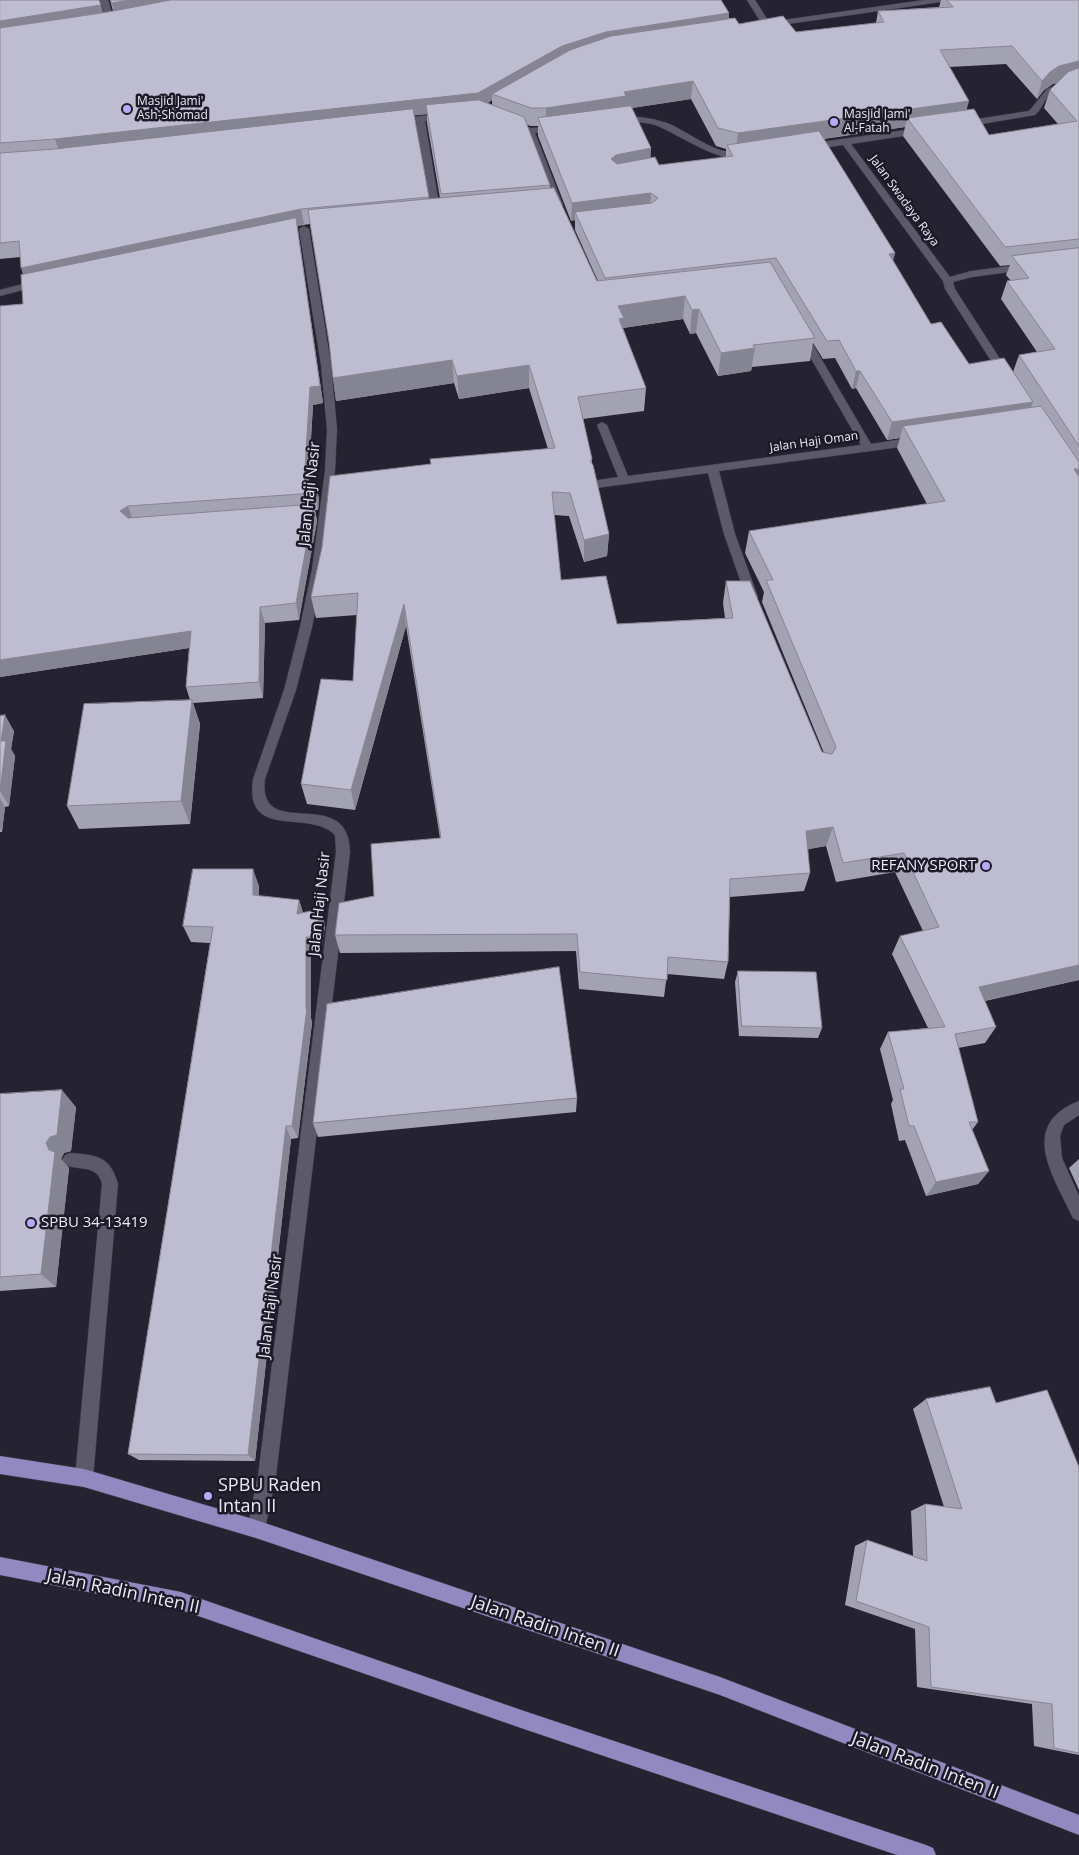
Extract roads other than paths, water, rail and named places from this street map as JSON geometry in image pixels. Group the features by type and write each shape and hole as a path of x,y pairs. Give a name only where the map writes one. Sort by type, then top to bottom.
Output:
{"main road":[{"name":"Jalan Radin Inten II","path":"0,1465 84,1478 256,1529 720,1686 1079,1825"},
{"name":"Jalan Radin Inten II","path":"0,1566 182,1601 524,1720 926,1855"}],"street":[{"path":"104,0 111,23"},
{"path":"751,0 767,25"},
{"path":"757,26 941,0"},
{"path":"102,24 120,21"},
{"path":"959,125 1032,113 1040,106 1042,98 1047,93 1079,80"},
{"path":"382,123 455,115"},
{"path":"420,119 437,216"},
{"path":"610,120 635,119 658,122 702,146 736,156"},
{"path":"504,122 530,130 546,131 562,128"},
{"path":"800,148 930,129"},
{"path":"530,130 556,208"},
{"name":"Jalan Swadaya Raya","path":"845,142 948,281 950,289 1010,383"},
{"path":"716,160 754,154"},
{"name":"Jalan Haji Nasir","path":"256,1529 267,1476 343,852 342,839 337,828 326,822 275,815 266,811 260,803 258,792 259,779 290,690 318,569 320,516 332,429 326,365 304,229"},
{"path":"948,281 971,274 1040,265"},
{"path":"0,292 49,281"},
{"path":"800,330 868,448"},
{"path":"602,425 624,480"},
{"name":"Jalan Haji Oman","path":"596,484 927,439"},
{"path":"712,469 732,546 757,609"},
{"path":"1079,1108 1067,1114 1055,1125 1051,1140 1055,1159 1079,1213"},
{"path":"70,1160 97,1163 106,1171 110,1184 84,1478"}],"place":[{"name":"Masjid Jami' Ash-Shomad","path":"127,109"},
{"name":"Masjid Jami' Al-Fatah","path":"834,122"},
{"name":"REFANY SPORT","path":"986,866"},
{"name":"SPBU 34-13419","path":"31,1223"},
{"name":"SPBU Raden Intan II","path":"208,1496"}]}
